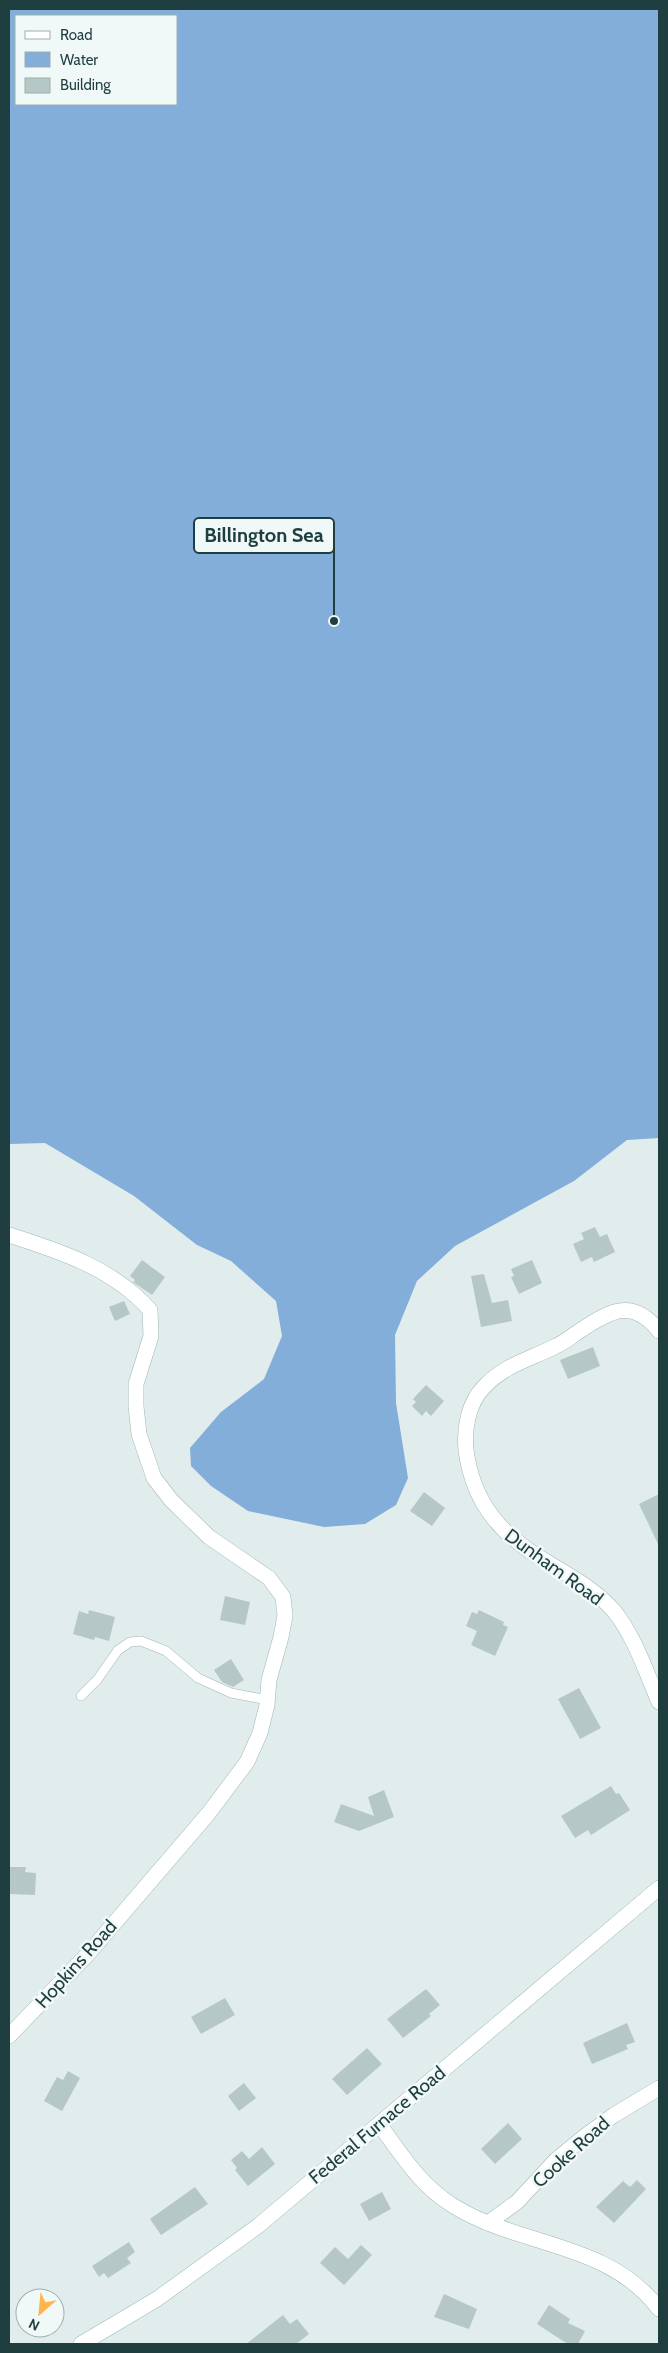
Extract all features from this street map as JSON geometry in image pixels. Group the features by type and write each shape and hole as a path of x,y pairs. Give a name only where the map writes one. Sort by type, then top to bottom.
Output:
{"street":[{"name":"Hopkins Road","path":"9,1235 43,1246 91,1266 134,1291 150,1310 151,1336 136,1384 136,1406 139,1434 154,1478 171,1500 209,1537 268,1578 284,1597 285,1616 269,1680 268,1700 260,1733 247,1762 208,1814 87,1955 9,2036"},
{"name":"Dunham Road","path":"659,1331 642,1314 626,1309 603,1315 557,1346 502,1370 482,1388 466,1422 465,1440 468,1461 476,1487 490,1513 504,1532 521,1546 588,1586 614,1611 629,1634 659,1702"},
{"name":"Federal Furnace Road","path":"81,2344 157,2300 258,2226 659,1888"},
{"name":"Cooke Road","path":"488,2223 517,2202 556,2160 584,2137 614,2114 659,2088"},
{"path":"379,2124 423,2184 452,2205 488,2223 569,2249 604,2265 642,2290 659,2309"}],"lane":[{"path":"81,1696 97,1680 118,1650 130,1642 141,1641 166,1651 198,1678 231,1694 268,1700"}],"water":[{"path":"9,9 659,9 659,1138 627,1140 574,1181 455,1246 417,1281 395,1335 396,1403 408,1478 396,1505 365,1524 324,1527 248,1511 211,1486 191,1466 190,1448 221,1412 264,1379 282,1336 276,1301 231,1261 197,1245 134,1196 45,1143 9,1144"}],"building":[{"path":"595,1227 600,1237 607,1234 615,1252 594,1262 592,1257 581,1262 573,1244 584,1239 581,1233"},
{"path":"142,1260 165,1277 152,1295 133,1282 135,1280 130,1276"},
{"path":"532,1260 542,1283 519,1294 511,1277 514,1276 511,1269"},
{"path":"484,1274 492,1303 508,1300 512,1321 481,1327 471,1276"},
{"path":"124,1301 130,1314 115,1321 109,1307"},
{"path":"593,1347 600,1366 568,1379 560,1360"},
{"path":"426,1385 444,1401 431,1416 426,1411 422,1416 412,1406 416,1402 413,1399"},
{"path":"424,1492 445,1508 432,1526 410,1511"},
{"path":"659,1494 659,1546 639,1504"},
{"path":"225,1596 250,1602 245,1625 220,1620"},
{"path":"89,1610 115,1617 109,1641 95,1637 94,1640 73,1634 79,1611 88,1614"},
{"path":"479,1610 504,1622 503,1625 508,1627 495,1656 471,1645 477,1631 466,1626 472,1612 477,1614"},
{"path":"231,1659 244,1680 233,1687 222,1682 214,1670"},
{"path":"579,1688 601,1728 580,1739 558,1699"},
{"path":"611,1786 616,1794 619,1793 630,1810 591,1835 588,1830 575,1838 561,1816"},
{"path":"384,1790 394,1817 359,1831 334,1822 341,1804 374,1816 368,1797"},
{"path":"9,1867 26,1867 25,1872 36,1873 35,1895 9,1894"},
{"path":"426,1989 440,2005 429,2014 431,2016 403,2038 387,2019"},
{"path":"225,1998 235,2015 201,2034 191,2017"},
{"path":"627,2023 635,2042 626,2045 628,2049 592,2064 583,2043"},
{"path":"367,2048 382,2064 347,2095 332,2079"},
{"path":"68,2071 80,2078 62,2111 44,2101 57,2077 63,2080"},
{"path":"244,2083 256,2098 239,2111 228,2096"},
{"path":"508,2123 522,2139 495,2164 481,2149"},
{"path":"262,2147 275,2164 248,2186 235,2170 237,2168 231,2160 242,2151 249,2159"},
{"path":"637,2180 646,2189 614,2223 596,2207 623,2181 630,2187"},
{"path":"195,2187 208,2204 161,2235 150,2219"},
{"path":"382,2192 391,2209 369,2221 360,2204"},
{"path":"129,2242 135,2252 127,2258 131,2263 108,2278 104,2273 99,2277 92,2266"},
{"path":"361,2245 372,2255 344,2285 320,2263 335,2247 348,2259"},
{"path":"444,2294 477,2309 469,2329 434,2317"},
{"path":"549,2305 570,2319 568,2323 585,2331 578,2344 569,2344 537,2324"},
{"path":"283,2315 290,2324 297,2319 309,2334 296,2344 246,2344"}],"place":[{"name":"Billington Sea","path":"334,621"}]}
